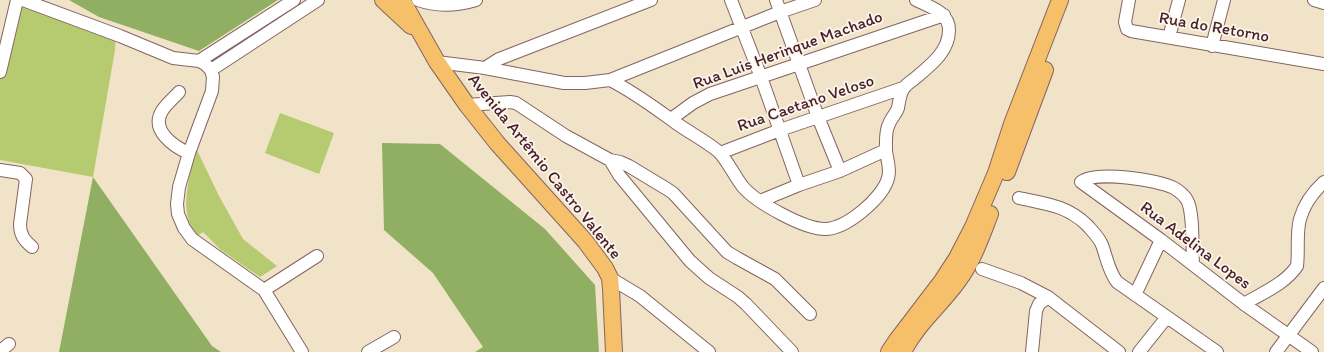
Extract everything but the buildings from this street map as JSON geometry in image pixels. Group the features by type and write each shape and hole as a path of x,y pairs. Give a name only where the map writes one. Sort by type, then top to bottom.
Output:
{"main road":[{"name":"Avenida Artêmio Castro Valente","path":"383,0 422,37"},
{"name":"Avenida Artêmio Castro Valente","path":"402,0 437,62 467,106 497,143 598,257 610,278 613,307 614,352"},
{"path":"889,352 942,281 957,258 973,227 996,173 1012,124 1060,0"},
{"path":"903,352 910,340 958,281 970,263 1008,170 1071,0"}],"street":[{"path":"0,72 17,0"},
{"path":"23,0 120,36 173,58 199,61 211,70 213,77 212,91 189,153 179,187 177,204 178,214 184,228 192,239 264,290 302,352"},
{"path":"199,61 294,5 318,0"},
{"path":"418,0 428,4 443,5 458,4 476,0"},
{"path":"485,68 499,59 651,0"},
{"path":"731,0 761,77 799,185"},
{"path":"776,0 818,117 840,171"},
{"path":"437,62 485,68 564,83 585,83 610,80 780,12 815,0"},
{"path":"610,80 641,98 720,153 745,188 760,201 808,226 818,229 836,227 862,211 876,198 886,183 889,177 886,150 887,129 897,110 903,88 939,56 947,42 949,32 948,23 944,15 916,0"},
{"name":"Rua do Retorno","path":"1129,0 1125,22 1127,29 1131,31 1324,64"},
{"path":"1169,37 1180,0"},
{"path":"1212,46 1224,0"},
{"path":"1314,0 1324,3"},
{"path":"211,70 294,5"},
{"name":"Rua Luis Herinque Machado","path":"671,119 693,103 710,94 944,15"},
{"name":"Rua Caetano Veloso","path":"720,153 780,130 903,88"},
{"path":"179,92 162,110 159,126 172,144 189,153"},
{"path":"467,106 510,102 523,106 561,133 610,160 629,166 673,193 727,252 775,279 810,314"},
{"path":"760,201 799,185 840,171 886,150"},
{"path":"610,160 620,175 690,261 709,278 746,304 792,352"},
{"path":"0,170 20,173 26,178 20,230 25,242 32,247"},
{"name":"Rua Adelina Lopes","path":"1193,264 1191,211 1183,194 1174,188 1127,177 1098,177 1085,179 1081,182 1161,240 1244,304 1312,352"},
{"path":"1244,304 1282,281 1293,272 1297,266 1300,220 1306,205 1316,189 1324,182"},
{"path":"1018,198 1064,209 1079,218 1093,231 1102,244 1112,275 1117,282 1217,352"},
{"path":"1135,295 1161,240"},
{"path":"264,290 317,256"},
{"path":"982,269 1021,283 1048,296 1119,352"},
{"path":"610,278 640,296 709,352"},
{"path":"1276,352 1324,288"},
{"path":"1032,352 1036,310 1039,304 1048,296"},
{"path":"1139,352 1167,317"},
{"path":"368,352 394,337"}],"green space":[{"path":"69,0 278,0 199,51 99,17"},
{"path":"16,5 116,36 115,50 93,177 0,160 0,54"},
{"path":"280,113 334,133 319,174 265,153"},
{"path":"382,143 440,144 545,229 595,285 599,352 475,352 483,347 433,273 384,230"},
{"path":"196,148 219,196 243,239 277,266 260,277 221,250 203,232 197,236 191,226 186,205 188,182"},
{"path":"93,177 212,346 221,352 59,352"}]}
